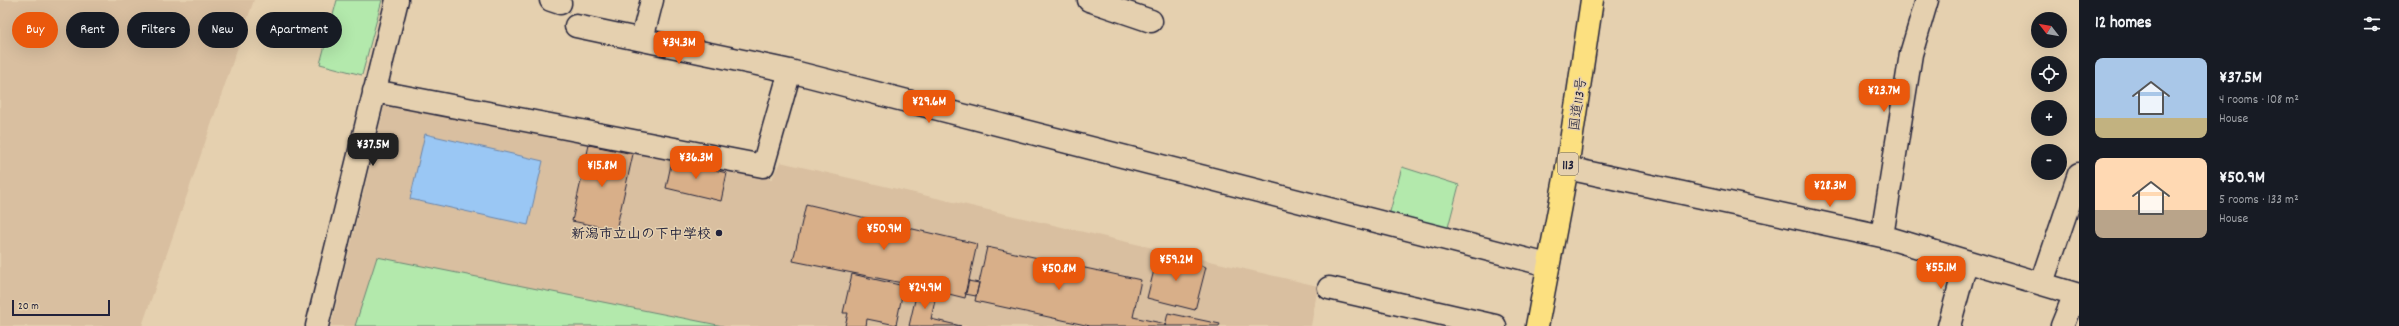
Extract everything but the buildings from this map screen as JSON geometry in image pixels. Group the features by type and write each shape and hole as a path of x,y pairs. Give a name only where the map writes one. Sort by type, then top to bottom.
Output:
{"highway":[{"name":"国道113号","path":"1537,326 1567,168 1592,0"}],"street":[{"path":"317,326 397,0"},
{"path":"642,39 652,0"},
{"path":"1088,0 1151,21"},
{"path":"1882,236 1911,54 1927,0"},
{"path":"576,26 790,71 1548,265"},
{"path":"374,91 763,166 790,71"},
{"path":"1567,168 1882,236 1966,263 2042,283 2077,295 2062,326"},
{"path":"2042,283 2079,174"},
{"path":"1949,326 1966,263"},
{"path":"1329,288 1495,326"}],"shaded area":[{"path":"0,0 254,0 248,17 248,12 198,12 198,48 238,48 142,326 0,326"},
{"name":"新潟市立山の下中学校","path":"385,104 772,179 780,162 1318,286 1311,326 331,326"}],"green space":[{"path":"337,0 382,0 362,75 320,64 324,48 342,48 342,12 334,12"},
{"path":"1402,167 1459,185 1445,239 1387,223"},
{"path":"377,257 723,326 355,326"}],"water":[{"path":"425,134 543,161 528,225 410,199"}],"place":[{"name":"新潟市立山の下中学校","path":"719,233"}]}
